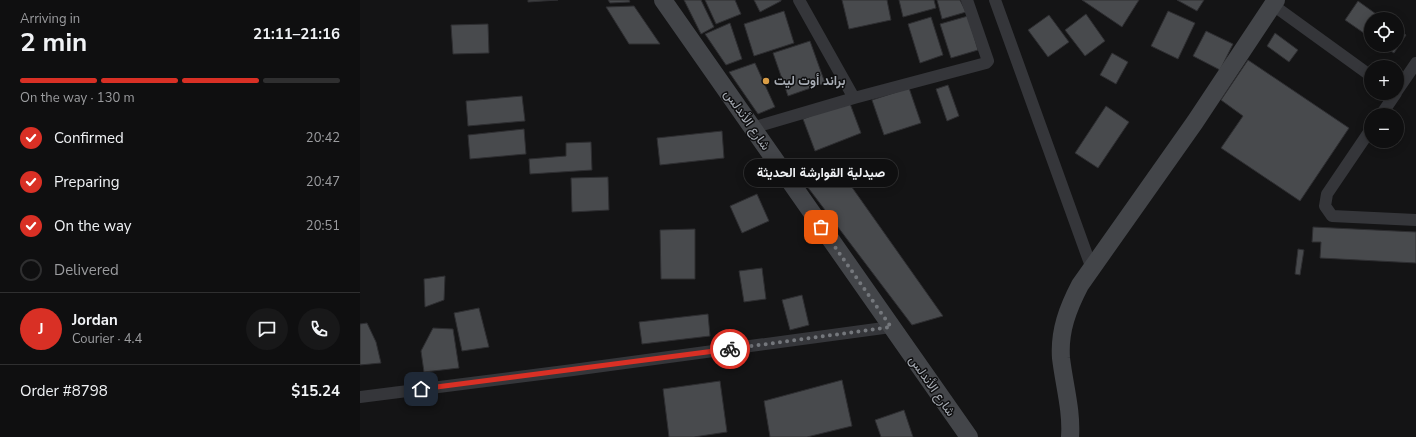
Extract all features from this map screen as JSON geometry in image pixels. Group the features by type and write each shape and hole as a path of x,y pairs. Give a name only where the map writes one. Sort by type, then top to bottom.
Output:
{"main road":[{"name":"شارع الأندلس","path":"666,1 752,128 969,437"},
{"path":"1070,437 1070,414 1061,356 1063,330 1069,306 1080,285 1194,122 1274,3"}],"street":[{"path":"799,0 854,98"},
{"path":"752,128 854,98 986,63 988,61 967,0"},
{"path":"995,0 1092,269"},
{"path":"1274,3 1364,71"},
{"path":"1404,80 1416,63"},
{"path":"1364,139 1327,194 1324,206 1332,216 1416,220"},
{"path":"360,397 891,327"}],"building":[{"path":"528,0 558,0 528,2"},
{"path":"608,0 629,0 630,2 610,3"},
{"path":"684,0 701,0 714,27 701,34"},
{"path":"705,0 735,0 741,14 716,24"},
{"path":"754,0 781,0 781,1 760,12"},
{"path":"842,0 887,0 891,20 849,29"},
{"path":"899,0 934,0 936,8 903,17"},
{"path":"937,0 960,0 966,12 942,19"},
{"path":"1082,0 1139,0 1122,27"},
{"path":"1177,0 1204,0 1197,11"},
{"path":"1358,1 1373,12 1364,12 1364,33 1345,20"},
{"path":"634,6 660,44 629,44 606,7"},
{"path":"784,11 794,43 754,56 744,24"},
{"path":"1168,11 1195,23 1178,59 1151,46"},
{"path":"1086,14 1105,41 1085,56 1065,30"},
{"path":"1049,15 1069,42 1048,57 1028,30"},
{"path":"968,16 978,50 951,58 940,24"},
{"path":"931,17 943,55 920,63 908,24"},
{"path":"730,23 742,59 726,65 705,34"},
{"path":"488,24 489,53 453,54 451,25"},
{"path":"1206,31 1233,44 1220,70 1193,56"},
{"path":"1275,33 1298,50 1289,62 1267,46"},
{"path":"810,41 825,83 788,96 773,53"},
{"path":"1112,53 1128,62 1116,84 1100,75"},
{"path":"1248,60 1349,128 1300,201 1221,148 1243,116 1221,100"},
{"path":"755,63 775,107 758,114 729,72"},
{"path":"948,85 959,116 947,121 936,89"},
{"path":"909,88 921,123 884,135 872,100"},
{"path":"522,96 525,121 468,126 466,101"},
{"path":"849,101 861,133 815,151 803,119"},
{"path":"1106,106 1129,122 1098,168 1075,153"},
{"path":"524,129 526,154 470,159 468,135"},
{"path":"722,131 724,158 660,165 657,138"},
{"path":"591,142 592,170 530,174 529,159 566,156 566,143"},
{"path":"832,159 943,316 912,325 800,177"},
{"path":"608,177 609,210 572,212 571,178"},
{"path":"757,194 769,221 742,233 730,206"},
{"path":"1313,227 1416,232 1416,263 1320,258 1321,242 1312,242"},
{"path":"695,229 695,279 661,279 660,230"},
{"path":"1298,249 1304,250 1300,275 1295,274"},
{"path":"762,268 766,299 744,302 739,271"},
{"path":"445,276 444,300 425,307 424,279"},
{"path":"802,295 809,325 790,330 782,300"},
{"path":"479,308 489,347 462,351 454,313"},
{"path":"708,314 710,336 642,344 639,322"},
{"path":"367,323 376,342 381,363 360,365 360,324"},
{"path":"433,328 453,329 459,368 424,372 421,351"},
{"path":"842,380 852,426 807,437 770,437 764,401"},
{"path":"720,381 727,432 694,437 669,437 663,389"},
{"path":"904,410 913,437 881,437 875,420"}],"way so far":[{"path":"730,349 891,327 821,227"}],"place":[{"name":"براند أوت ليت","path":"766,81"},
{"name":"صيدلية القوارشة الحديثة","path":"821,227"}],"route":[{"path":"421,389 730,349"}]}
